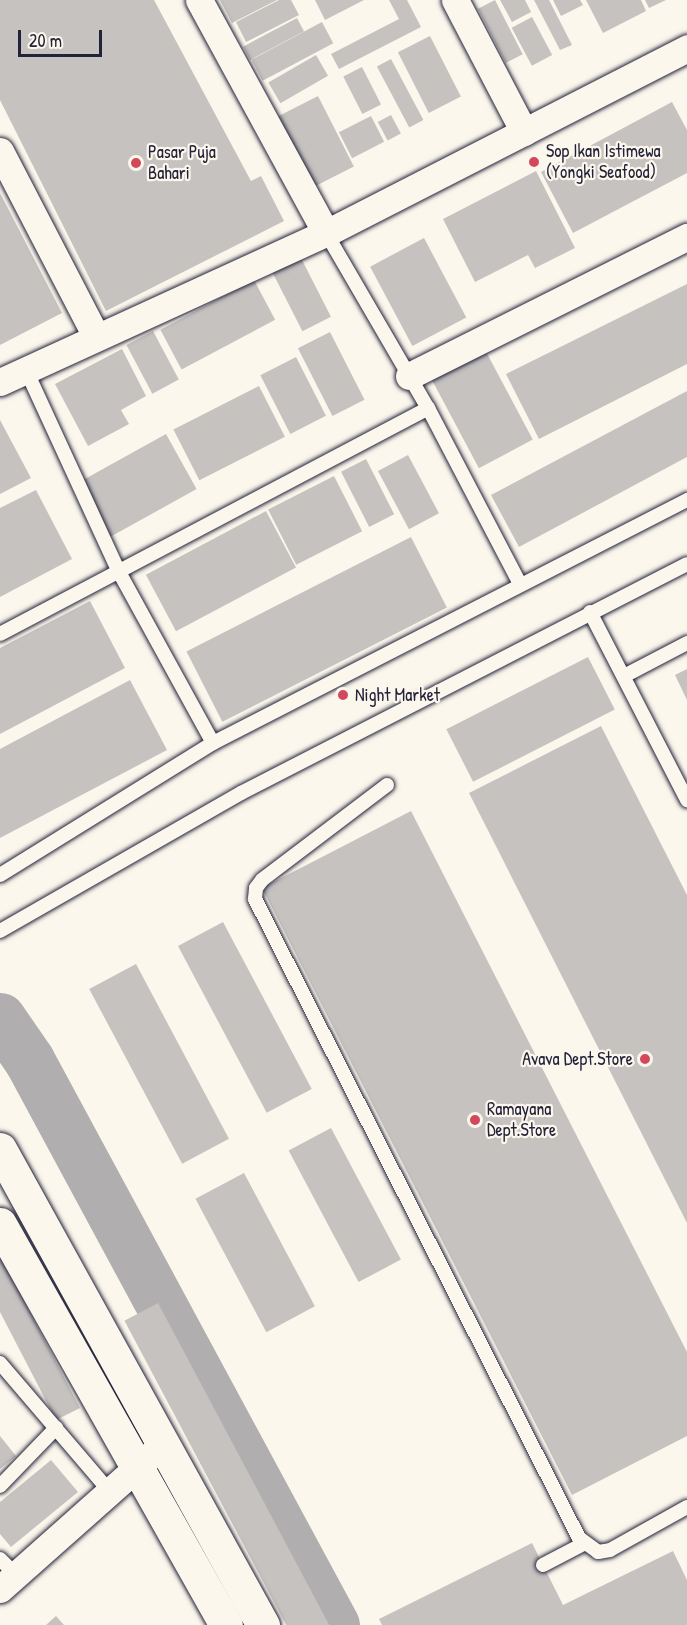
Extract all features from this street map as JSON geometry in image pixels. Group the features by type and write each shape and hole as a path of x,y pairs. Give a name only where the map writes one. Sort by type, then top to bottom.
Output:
{"street":[{"path":"199,0 326,233"},
{"path":"455,0 524,132"},
{"path":"0,382 96,336 326,233 687,48"},
{"path":"0,151 96,336"},
{"path":"409,376 687,237"},
{"path":"0,1149 150,1455 226,1625"},
{"path":"0,1224 263,1625"},
{"path":"6,1575 110,1492 150,1455"}],"lane":[{"path":"326,233 428,408 520,584"},
{"path":"26,370 120,572 213,743"},
{"path":"0,633 120,572 428,408"},
{"path":"0,876 213,743 687,500"},
{"path":"0,932 241,793 687,564"},
{"path":"590,612 687,800"},
{"path":"624,676 687,643"},
{"path":"387,785 262,880 256,888 255,899 585,1543 598,1552 610,1550 687,1507"},
{"path":"0,1363 110,1492"},
{"path":"0,1486 56,1428"},
{"path":"543,1565 585,1543"}],"building":[{"name":"Pasar Puja Bahari","path":"0,0 154,0 251,181 261,176 284,221 106,311 0,100"},
{"path":"220,0 277,0 232,23"},
{"path":"279,0 291,0 299,15 246,42 236,22"},
{"path":"315,0 364,0 325,20"},
{"path":"389,0 407,0 421,27 339,69 331,54 399,19"},
{"path":"495,0 523,54 506,63 478,9"},
{"path":"500,0 525,0 531,12 512,22"},
{"path":"534,0 549,0 572,45 560,50"},
{"path":"553,0 580,0 583,5 561,16"},
{"path":"586,0 641,0 646,11 603,33"},
{"path":"645,0 666,0 649,8"},
{"path":"532,17 552,55 532,66 512,28"},
{"path":"297,18 304,31 250,60 243,47"},
{"path":"322,22 333,43 263,81 251,60"},
{"path":"430,36 461,97 429,113 398,52"},
{"path":"316,55 328,76 280,103 268,82"},
{"path":"391,59 423,120 409,127 377,67"},
{"path":"362,67 381,104 362,114 343,77"},
{"path":"318,96 354,166 310,189 274,118"},
{"path":"672,102 687,130 687,173 573,233 541,172"},
{"path":"391,115 401,134 388,141 378,122"},
{"path":"371,116 384,142 352,158 339,132"},
{"path":"536,171 575,248 535,268 528,255 475,282 443,219"},
{"path":"0,193 62,313 0,345"},
{"path":"424,238 466,317 412,346 370,267"},
{"path":"301,258 331,317 302,331 272,273"},
{"path":"254,280 275,320 182,369 160,330"},
{"path":"687,284 687,364 539,439 506,374"},
{"path":"153,331 179,380 152,394 127,345"},
{"path":"330,332 365,400 332,416 298,348"},
{"path":"483,346 533,440 479,468 429,375"},
{"path":"122,349 146,396 121,410 129,424 88,446 55,384"},
{"path":"296,357 326,416 290,434 260,375"},
{"path":"259,386 285,437 199,480 173,430"},
{"path":"687,391 687,457 519,547 491,495"},
{"path":"0,420 31,478 0,494"},
{"path":"166,434 197,489 110,537 79,482"},
{"path":"408,455 439,513 409,529 378,471"},
{"path":"366,459 394,514 369,527 341,472"},
{"path":"334,476 362,531 296,565 268,510"},
{"path":"36,490 72,559 0,597 0,508"},
{"path":"266,511 296,568 176,631 146,575"},
{"path":"411,537 447,607 222,722 186,651"},
{"path":"90,601 125,668 0,734 0,648"},
{"path":"588,657 615,710 473,782 446,729"},
{"path":"687,669 687,700 675,675"},
{"path":"130,680 167,750 0,838 0,749"},
{"name":"Avava Dept.Store","path":"601,726 687,895 687,1223 469,793"},
{"name":"Ramayana Dept.Store","path":"411,811 687,1352 687,1436 572,1495 262,888"},
{"path":"223,922 312,1089 267,1113 178,946"},
{"path":"136,964 229,1139 182,1164 89,989"},
{"path":"331,1128 401,1260 359,1282 289,1151"},
{"path":"244,1173 315,1306 266,1332 195,1199"},
{"path":"0,1255 80,1408 56,1420 0,1312"},
{"path":"158,1303 329,1625 286,1625 124,1321"},
{"path":"0,1436 16,1456 0,1469"},
{"path":"51,1460 78,1492 11,1547 0,1534 0,1502"},
{"path":"532,1543 563,1605 673,1551 687,1580 687,1625 382,1625 379,1619"},
{"path":"56,1616 64,1625 46,1625"}],"waterway":[{"path":"0,1018 29,1060 334,1625"}],"place":[{"name":"Sop Ikan Istimewa (Yongki Seafood)","path":"534,162"},
{"name":"Pasar Puja Bahari","path":"136,163"},
{"name":"Night Market","path":"343,695"},
{"name":"Avava Dept.Store","path":"645,1059"},
{"name":"Ramayana Dept.Store","path":"475,1120"}]}
